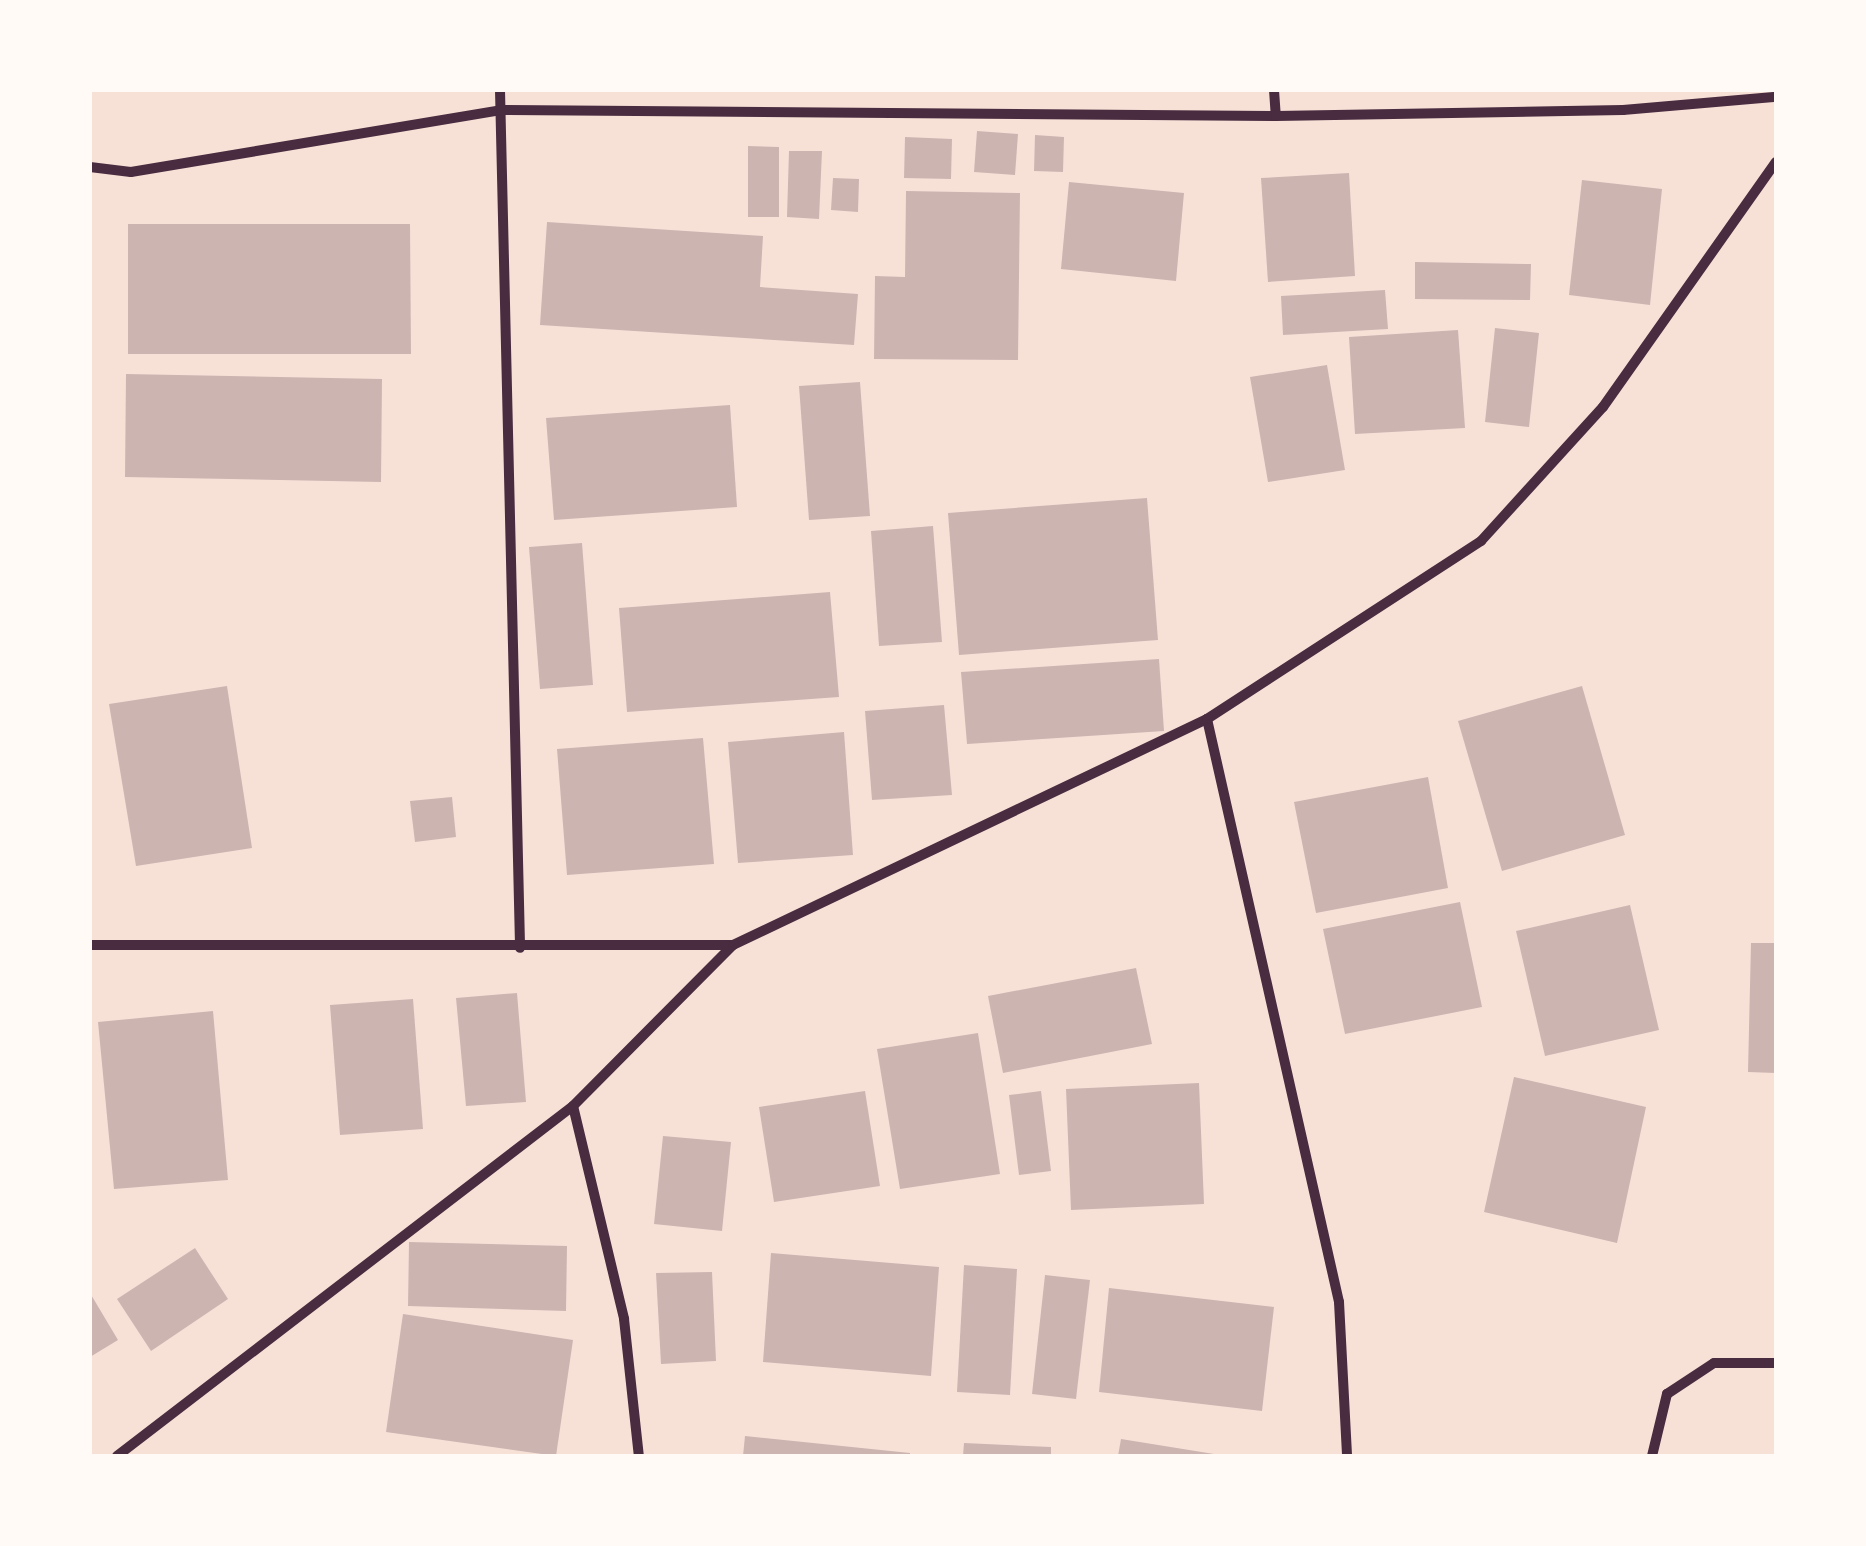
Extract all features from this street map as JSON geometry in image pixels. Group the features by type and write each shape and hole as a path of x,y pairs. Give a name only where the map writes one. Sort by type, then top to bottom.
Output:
{"street":[{"path":"500,90 520,948"},
{"path":"1274,90 1276,116"},
{"path":"90,167 131,172 501,110 1276,116 1623,110 1776,97"},
{"path":"117,1456 574,1106 733,945 1207,719 1480,541 1603,407 1776,162"},
{"path":"1207,719 1338,1302 1347,1456"},
{"path":"90,945 520,948 733,945"},
{"path":"574,1106 624,1319 639,1456"},
{"path":"1652,1456 1667,1394 1714,1363 1776,1363"}],"building":[{"path":"977,131 1018,134 1015,175 974,172"},
{"path":"1035,135 1064,137 1063,172 1034,171"},
{"path":"905,137 952,139 951,179 904,178"},
{"path":"748,146 779,147 779,217 748,217"},
{"path":"789,151 822,151 819,219 787,217"},
{"path":"1349,173 1355,276 1268,282 1261,178"},
{"path":"833,178 859,179 858,212 831,210"},
{"path":"1582,180 1662,189 1650,305 1569,295"},
{"path":"1069,182 1184,193 1176,281 1061,269"},
{"path":"906,191 1020,193 1018,360 874,359 875,276 905,277"},
{"path":"547,222 763,236 760,287 858,294 854,345 540,325"},
{"path":"128,224 410,224 411,354 128,354"},
{"path":"1415,262 1531,264 1530,300 1415,299"},
{"path":"1385,290 1388,329 1283,335 1281,296"},
{"path":"1495,328 1539,333 1529,427 1485,422"},
{"path":"1458,330 1465,428 1355,434 1349,337"},
{"path":"1327,365 1345,470 1268,482 1250,377"},
{"path":"126,374 382,379 381,482 125,477"},
{"path":"860,382 870,516 809,520 799,386"},
{"path":"730,405 737,507 554,520 546,418"},
{"path":"1147,498 1158,640 959,655 948,513"},
{"path":"933,526 942,642 879,646 871,531"},
{"path":"582,543 593,685 540,689 529,547"},
{"path":"830,592 839,697 627,712 619,608"},
{"path":"1159,659 1164,731 967,744 961,672"},
{"path":"227,686 252,848 136,866 109,704"},
{"path":"1582,686 1625,835 1502,871 1458,721"},
{"path":"944,705 952,795 872,800 865,711"},
{"path":"844,732 853,855 738,863 728,742"},
{"path":"703,738 714,864 567,875 557,749"},
{"path":"1428,777 1448,888 1316,913 1294,802"},
{"path":"452,797 456,837 415,842 410,801"},
{"path":"1460,902 1482,1007 1345,1034 1323,929"},
{"path":"1630,905 1659,1030 1545,1056 1516,931"},
{"path":"1751,943 1776,943 1776,1073 1748,1072"},
{"path":"1136,968 1152,1044 1003,1073 988,996"},
{"path":"517,993 526,1102 466,1106 456,998"},
{"path":"413,999 423,1129 340,1135 330,1005"},
{"path":"213,1011 228,1180 114,1189 98,1022"},
{"path":"978,1033 1000,1174 900,1189 877,1049"},
{"path":"1514,1077 1646,1107 1617,1243 1484,1212"},
{"path":"1199,1083 1204,1204 1071,1210 1066,1089"},
{"path":"865,1091 880,1186 774,1202 759,1107"},
{"path":"1041,1091 1051,1171 1019,1175 1009,1095"},
{"path":"663,1136 731,1142 722,1231 654,1224"},
{"path":"409,1242 567,1246 566,1311 408,1306"},
{"path":"195,1248 228,1299 151,1351 117,1299"},
{"path":"771,1253 939,1267 931,1376 763,1362"},
{"path":"964,1265 1017,1269 1010,1395 957,1392"},
{"path":"712,1272 716,1361 661,1364 656,1273"},
{"path":"1045,1275 1090,1280 1076,1399 1032,1394"},
{"path":"1109,1288 1274,1307 1262,1411 1099,1392"},
{"path":"90,1293 118,1340 90,1357"},
{"path":"403,1314 573,1340 556,1456 386,1432"},
{"path":"745,1436 910,1453 910,1456 743,1456"},
{"path":"1121,1439 1214,1454 1214,1456 1118,1456"},
{"path":"964,1443 1051,1447 1051,1456 963,1456"}]}
